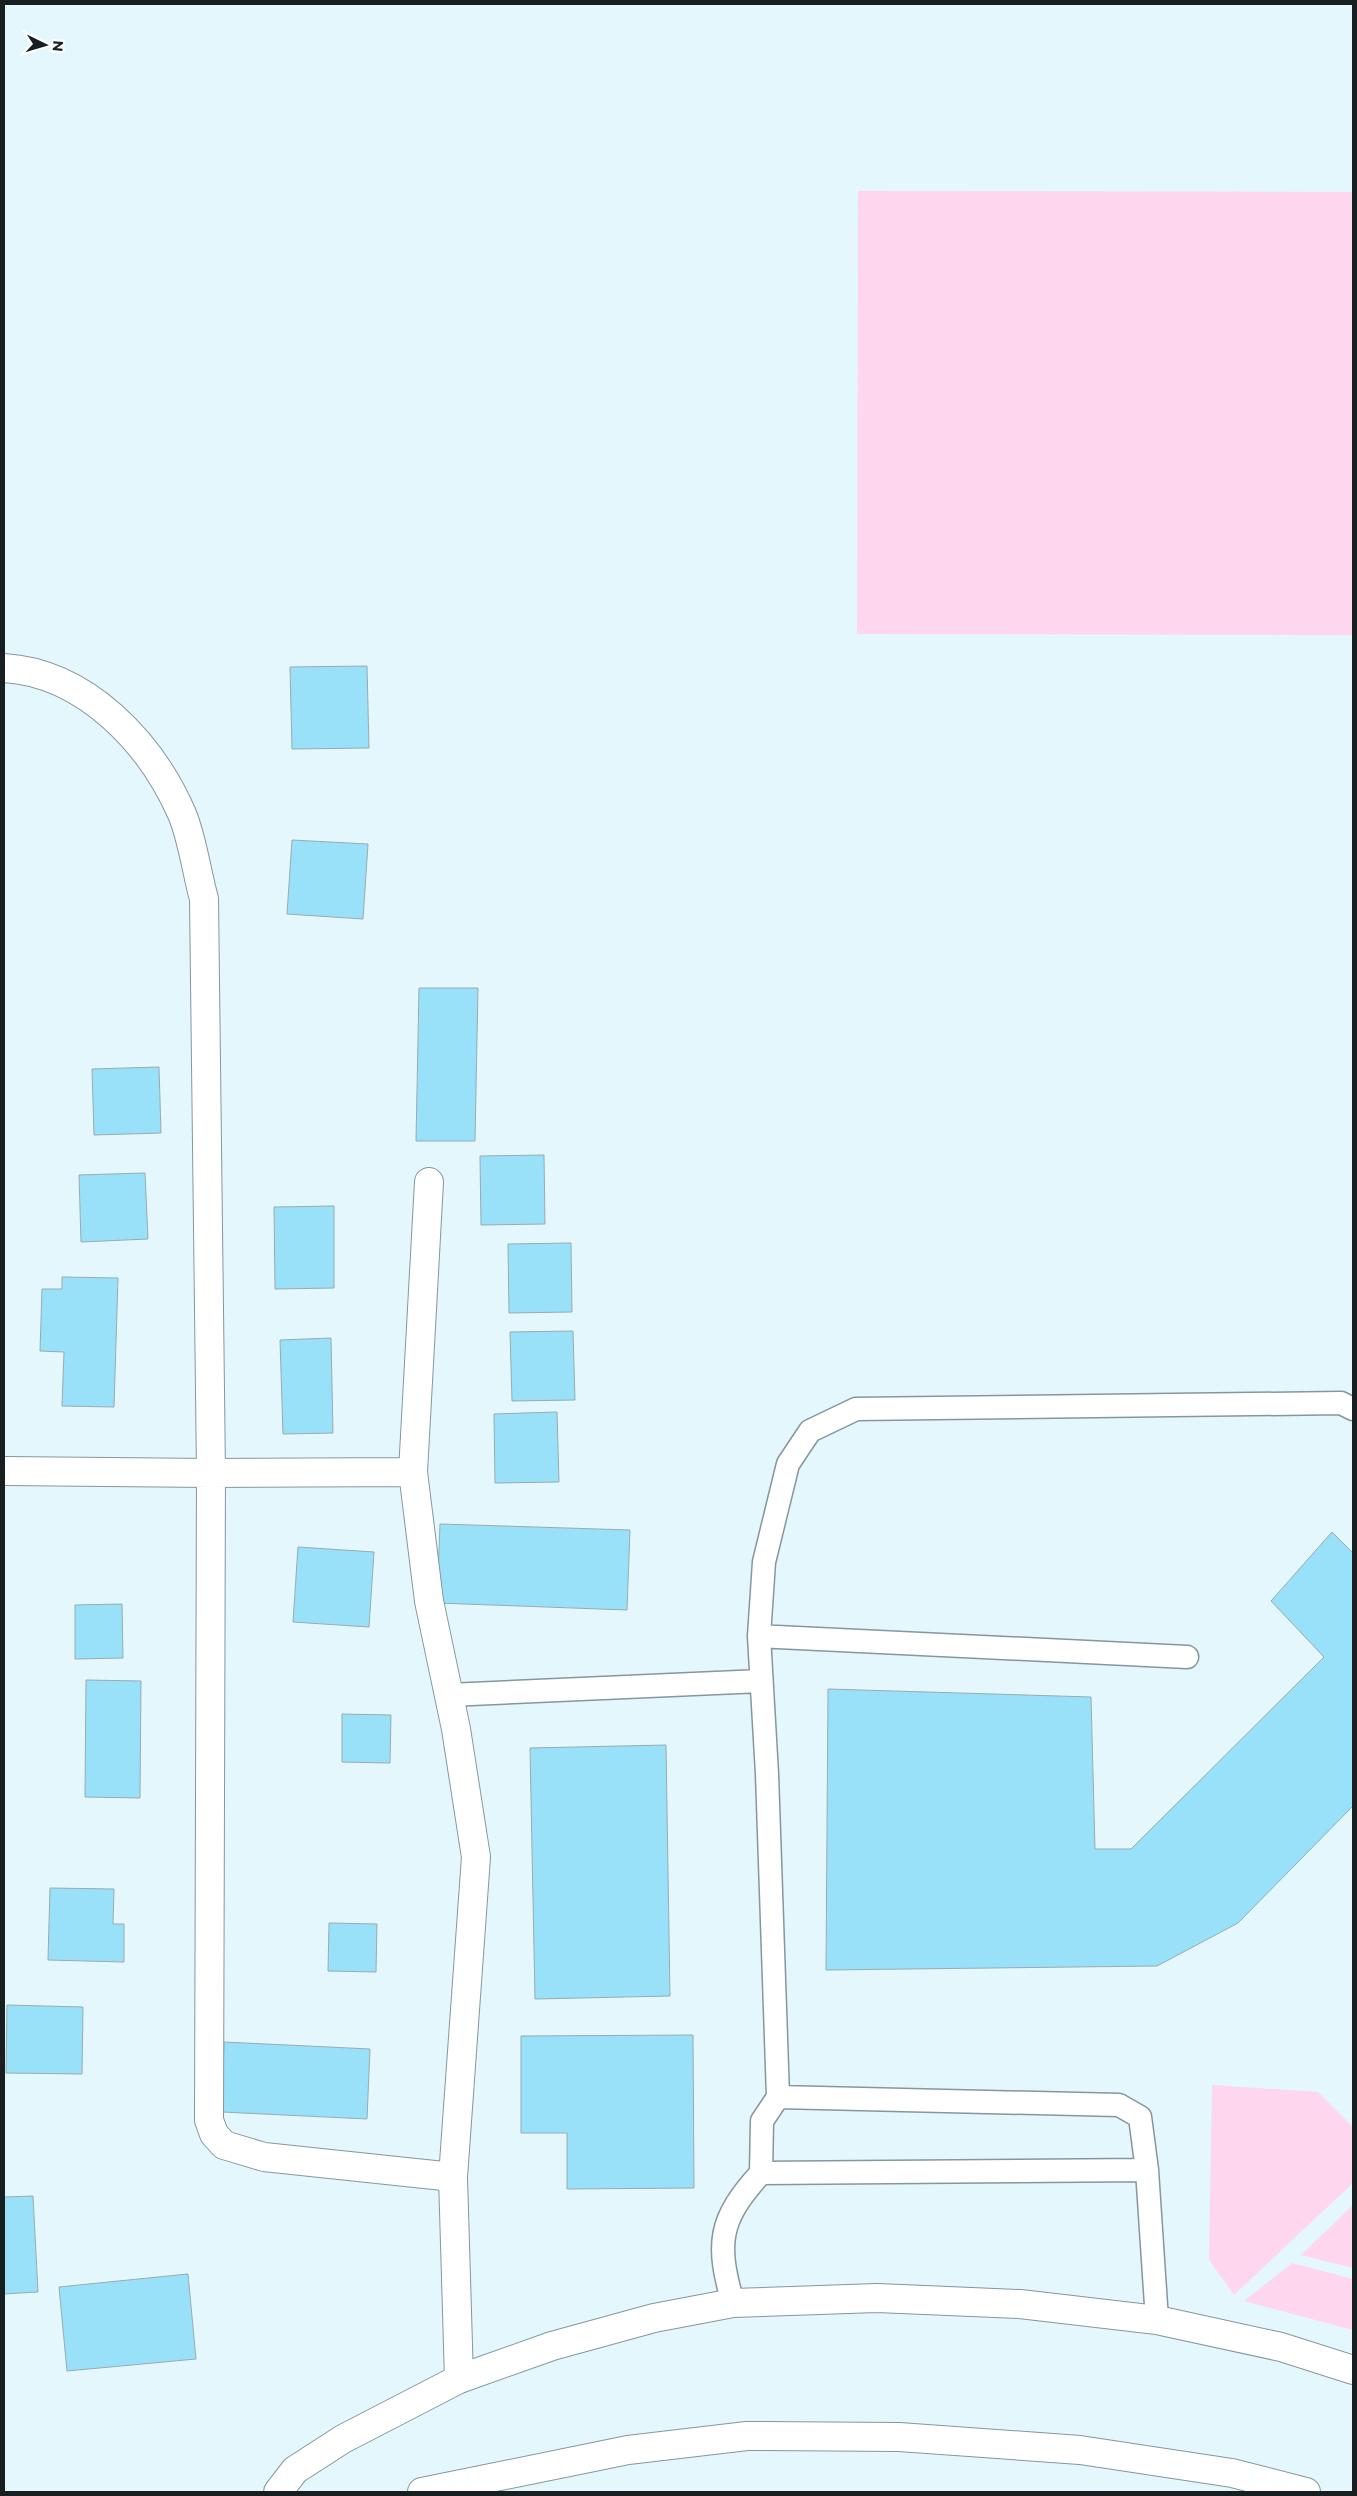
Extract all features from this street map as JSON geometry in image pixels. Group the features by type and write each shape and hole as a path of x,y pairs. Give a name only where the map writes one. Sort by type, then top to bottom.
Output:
{"street":[{"path":"4,668 28,670 91,698 146,750 183,815 204,899 211,1473 209,2120 214,2134 224,2145 264,2158 453,2177"},
{"path":"429,1182 413,1472 429,1601 456,1729 476,1857 453,2177 459,2380"},
{"path":"4,1471 413,1472"},
{"path":"278,2492 295,2470 343,2439 459,2380 552,2346 654,2318 733,2304 877,2298 1020,2304 1157,2320 1282,2347 1353,2370"},
{"path":"422,2492 628,2450 746,2436 900,2437 1080,2450 1232,2472 1306,2492"}],"lane":[{"path":"733,2304 723,2268 723,2246 726,2225 740,2196 761,2173 762,2120 778,2097 759,1636 764,1562 788,1464 810,1431 856,1409 1341,1403 1353,1409"},
{"path":"759,1636 1187,1657"},
{"path":"449,1695 761,1681"},
{"path":"778,2097 1119,2106 1140,2116 1147,2170 1157,2320"},
{"path":"761,2173 1147,2170"}],"shaded area":[{"path":"858,191 1353,192 1353,635 857,634"},
{"path":"1212,2085 1318,2092 1353,2127 1353,2183 1234,2295 1209,2260"},
{"path":"1353,2205 1353,2268 1301,2255"},
{"path":"1292,2263 1353,2279 1353,2330 1244,2301"}],"building":[{"path":"367,666 369,748 292,749 290,667"},
{"path":"292,840 368,844 363,919 287,914"},
{"path":"419,988 478,988 475,1141 416,1141"},
{"path":"159,1067 161,1133 94,1135 92,1069"},
{"path":"544,1155 545,1224 481,1225 480,1156"},
{"path":"145,1173 148,1239 81,1242 79,1175"},
{"path":"334,1206 334,1288 275,1289 274,1207"},
{"path":"571,1243 572,1312 509,1313 508,1244"},
{"path":"62,1277 118,1278 114,1407 62,1406 64,1352 40,1351 42,1289 62,1289"},
{"path":"573,1331 575,1400 512,1401 510,1332"},
{"path":"331,1338 333,1433 283,1434 280,1340"},
{"path":"557,1412 559,1482 495,1483 494,1414"},
{"path":"440,1524 630,1530 627,1610 437,1603"},
{"path":"1332,1532 1353,1553 1353,1806 1238,1923 1157,1966 826,1970 828,1689 1091,1697 1095,1849 1131,1849 1324,1657 1271,1601"},
{"path":"298,1547 374,1552 369,1627 293,1622"},
{"path":"122,1604 123,1658 75,1659 75,1605"},
{"path":"86,1680 141,1681 140,1798 85,1797"},
{"path":"342,1714 391,1715 390,1763 342,1762"},
{"path":"666,1745 670,1996 535,1999 530,1748"},
{"path":"50,1888 114,1889 113,1924 124,1924 124,1962 48,1960"},
{"path":"329,1923 377,1924 376,1972 328,1971"},
{"path":"7,2005 83,2007 82,2074 6,2073"},
{"path":"693,2035 694,2188 567,2189 567,2133 521,2133 521,2036"},
{"path":"224,2042 370,2049 367,2119 222,2112"},
{"path":"33,2196 38,2292 4,2294 4,2197"},
{"path":"188,2274 196,2359 67,2371 59,2287"}]}
